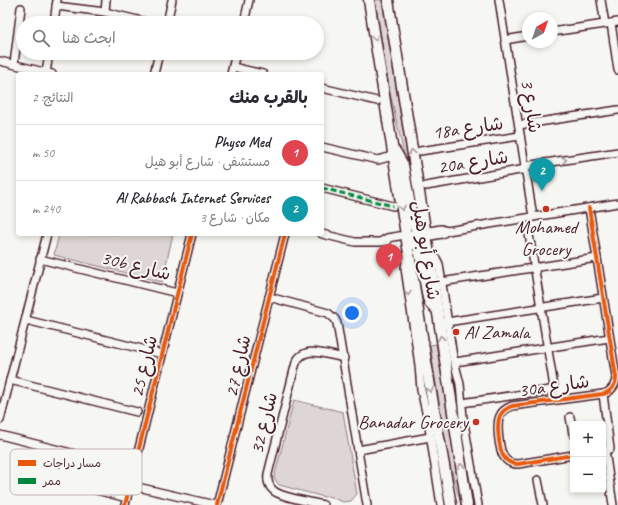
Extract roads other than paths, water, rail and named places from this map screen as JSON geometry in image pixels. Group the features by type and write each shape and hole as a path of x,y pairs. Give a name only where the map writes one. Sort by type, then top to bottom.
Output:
{"main road":[{"name":"شارع أبو هيل","path":"369,0 409,241 443,487 451,505"},
{"name":"شارع أبو هيل","path":"388,0 423,234 429,254 467,505"},
{"path":"393,150 401,159 403,165 413,222 423,234"},
{"path":"409,241 420,253 428,298 430,303 437,310"}],"street":[{"path":"105,12 106,0"},
{"path":"169,16 172,0"},
{"path":"246,16 249,0"},
{"name":"شارع 3","path":"499,0 533,217"},
{"path":"601,0 611,23 618,70"},
{"path":"55,16 57,3 121,16"},
{"path":"20,16 21,8"},
{"path":"558,31 611,23"},
{"path":"505,40 522,37"},
{"path":"14,64 16,48"},
{"path":"49,60 49,72"},
{"path":"154,72 157,60"},
{"path":"234,60 232,70 248,72"},
{"path":"0,61 45,72"},
{"path":"324,88 377,101"},
{"name":"18a شارع","path":"519,125 618,110"},
{"name":"18a شارع","path":"420,151 520,136"},
{"path":"324,147 378,160 389,157 393,150"},
{"name":"20a شارع","path":"426,186 525,167 618,152"},
{"path":"324,189 393,206"},
{"path":"324,234 355,242 382,241 387,238 409,241 423,234 442,234 447,230 618,203"},
{"path":"589,208 616,381 613,388 606,392 613,505"},
{"path":"462,403 552,390 554,386 528,228"},
{"path":"0,420 46,236"},
{"name":"شارع 25","path":"139,449 191,236"},
{"name":"شارع 27","path":"216,505 241,414 284,236"},
{"path":"429,254 438,260 447,322 460,384 478,505"},
{"path":"410,257 406,261 404,268 419,365 421,390 430,438 443,487 441,505"},
{"path":"441,282 597,258"},
{"name":"30b شارع","path":"40,259 177,293"},
{"path":"269,297 323,311 332,315 339,327 367,505"},
{"path":"447,322 603,298"},
{"path":"26,320 162,354"},
{"path":"455,362 609,338"},
{"name":"شارع 32","path":"323,505 278,493 270,488 268,483 268,474 298,358 306,352 344,358"},
{"path":"10,380 136,412"},
{"name":"30a شارع","path":"570,455 514,464 507,460 502,454 498,426 500,416 503,411 512,406 606,392"},
{"path":"570,417 571,421"},
{"path":"0,435 55,449"},
{"path":"358,450 430,438"},
{"path":"538,480 543,505"},
{"path":"142,488 216,505"},
{"path":"107,495 126,501"}],"place":[{"name":"Al Rabbash Internet Services","path":"542,191"},
{"name":"Mohamed Grocery","path":"546,209"},
{"name":"Physo Med","path":"389,277"},
{"name":"Al Zamala","path":"456,332"},
{"name":"Banadar Grocery","path":"476,422"}]}
